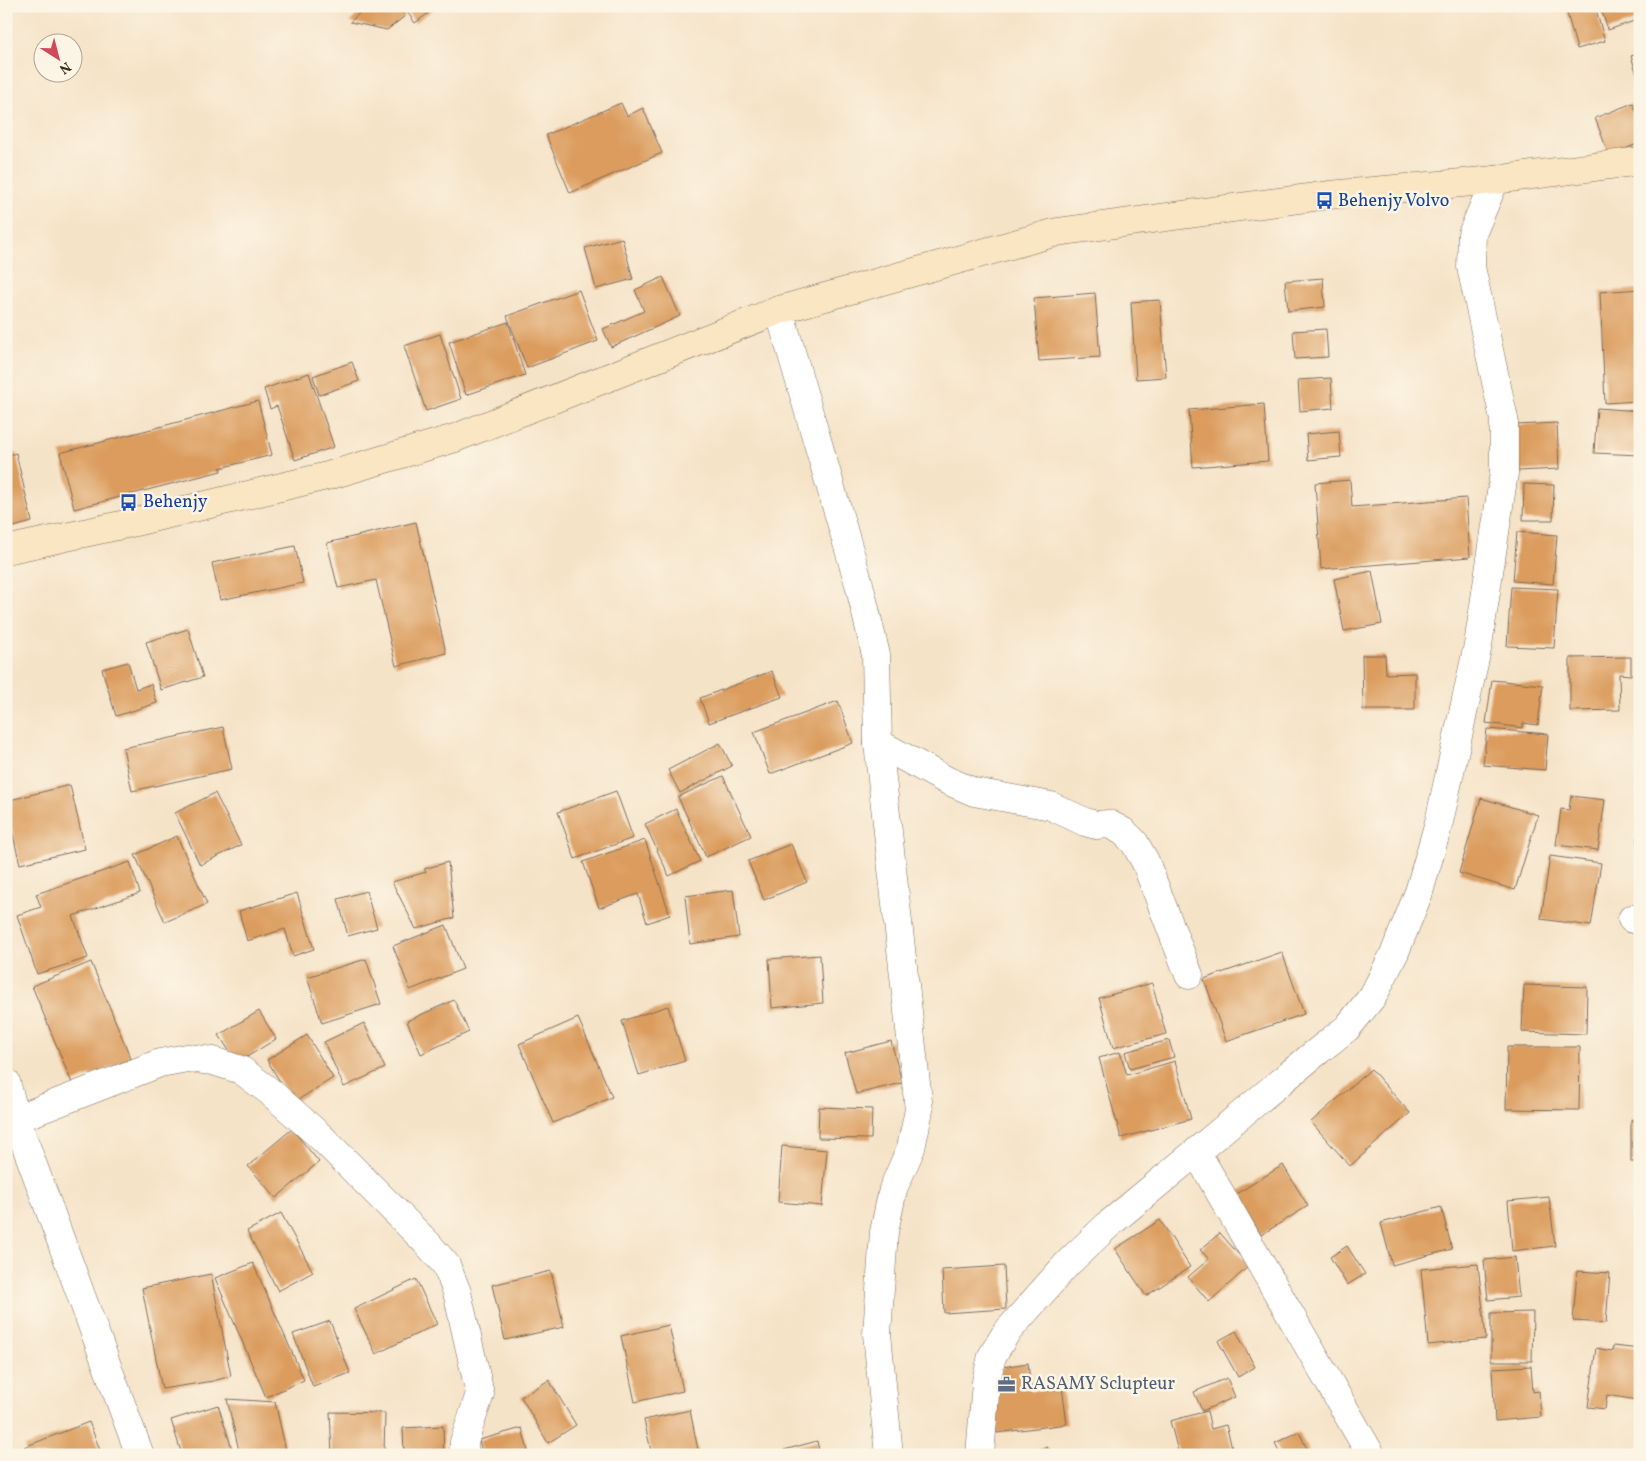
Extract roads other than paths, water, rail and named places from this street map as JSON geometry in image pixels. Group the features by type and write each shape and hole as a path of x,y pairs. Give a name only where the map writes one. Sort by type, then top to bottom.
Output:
{"street":[{"path":"6,550 331,475 455,438 779,310 1057,232 1329,195 1495,180 1640,161"},
{"path":"980,1455 986,1382 992,1356 1006,1333 1068,1263 1109,1224 1348,1028 1373,996 1395,952 1419,892 1439,822 1478,645 1504,473 1504,419 1471,268 1472,234 1495,180"},
{"path":"779,310 859,584 876,655 878,743 919,1110 911,1148 893,1189 884,1232 877,1334 889,1455"},
{"path":"878,743 946,780 974,792 1051,806 1085,822 1108,824 1124,832 1134,842 1145,861 1190,975"},
{"path":"16,1118 160,1063 187,1058 213,1061 241,1070 269,1091 321,1137 427,1243 446,1265 457,1292 480,1394 464,1442 464,1455"},
{"path":"6,1082 16,1118 140,1455"},
{"path":"1197,1153 1371,1455"}],"place":[{"name":"Behenjy Volvo","path":"1324,201"},
{"name":"Behenjy","path":"129,502"},
{"name":"RASAMY Sclupteur","path":"1007,1384"}]}
